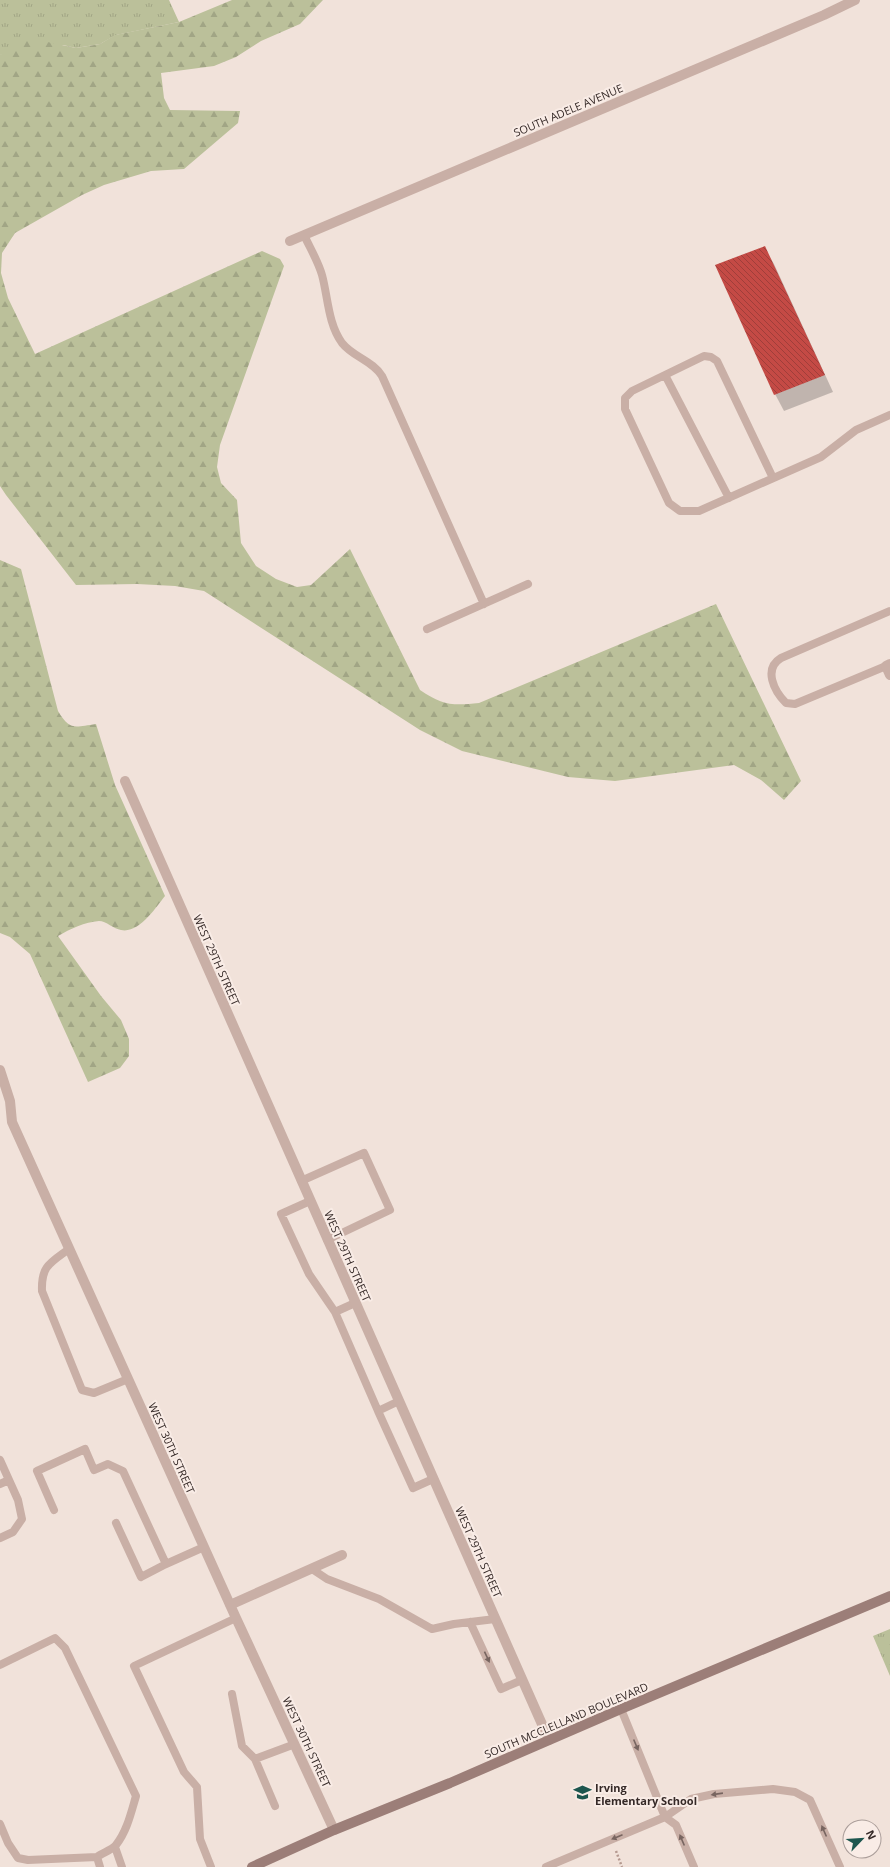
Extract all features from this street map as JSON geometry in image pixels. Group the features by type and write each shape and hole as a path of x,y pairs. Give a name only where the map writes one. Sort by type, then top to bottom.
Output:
{"main road":[{"name":"SOUTH MCCLELLAND BOULEVARD","path":"252,1867 269,1864 334,1830 890,1596"}],"street":[{"name":"SOUTH ADELE AVENUE","path":"290,241 824,16 856,0"},
{"name":"WEST 29TH STREET","path":"125,782 549,1740"},
{"name":"WEST 30TH STREET","path":"0,1070 10,1101 12,1122 230,1605 334,1830"},
{"path":"230,1605 342,1555"}],"lane":[{"path":"304,235 322,276 328,307 338,334 346,347 377,369 382,376 484,604"},
{"path":"773,478 717,361 711,357 704,356 632,391 625,398 625,409 669,503 680,511 699,511 821,457 856,430 890,415"},
{"path":"665,375 729,498"},
{"path":"427,629 528,584"},
{"path":"889,669 795,704 786,703 780,697 772,682 772,670 775,662 781,658 890,611"},
{"path":"301,1181 364,1154 390,1210 327,1240"},
{"path":"310,1201 280,1214 309,1274 335,1312 413,1488 433,1479"},
{"path":"69,1249 48,1264 41,1278 42,1291 82,1390 94,1393 128,1379"},
{"path":"335,1312 355,1302"},
{"path":"378,1411 399,1401"},
{"path":"54,1510 37,1471 85,1450 94,1470 108,1464 123,1470 166,1564"},
{"path":"0,1460 18,1500 22,1519 13,1532 0,1538"},
{"path":"0,1484 9,1480"},
{"path":"116,1523 141,1577 204,1547"},
{"path":"312,1569 327,1579 379,1599 432,1629 495,1619"},
{"path":"210,1867 200,1838 197,1787 184,1772 134,1666 236,1618"},
{"path":"470,1622 501,1689 522,1680"},
{"path":"0,1665 55,1638 65,1648 136,1796 127,1825 115,1847 97,1857 28,1860 18,1858 8,1843 0,1824"},
{"path":"232,1694 242,1746 255,1759 275,1806"},
{"path":"621,1709 665,1817 676,1824 694,1867"},
{"path":"255,1759 295,1744"},
{"path":"546,1867 665,1817 691,1799 714,1794 773,1789 795,1792 810,1800 840,1867"},
{"path":"115,1847 122,1867"},
{"path":"97,1857 100,1867"}],"path":[{"path":"612,1839 622,1867"}],"green space":[{"path":"0,0 169,0 179,22 116,35 100,44 76,48 63,45 0,55"},
{"path":"232,0 323,0 300,24 261,41 236,57 214,66 161,73 164,98 170,110 240,111 238,123 184,169 151,171 104,185 82,195 15,233 2,253 1,273 8,298 35,354 262,251 280,259 284,266 220,445 217,467 221,483 237,500 241,543 256,566 276,579 297,587 311,585 350,549 420,690 435,699 454,704 479,703 716,604 801,781 784,800 761,780 734,765 615,781 568,777 462,751 420,730 204,591 175,586 137,584 76,585 6,495 0,486 0,55 28,40 43,41 76,48 100,44 115,35 179,22"},
{"path":"0,560 21,569 58,711 69,725 82,726 96,724 115,785 165,896 152,913 134,928 121,930 99,921 78,926 58,936 101,996 121,1020 129,1039 129,1056 120,1068 88,1082 30,954 10,937 0,933"},
{"path":"890,1629 890,1676 873,1636"}],"building":[{"path":"765,246 825,375 774,395 715,265"}],"place":[{"name":"Irving Elementary School","path":"582,1793"}]}
